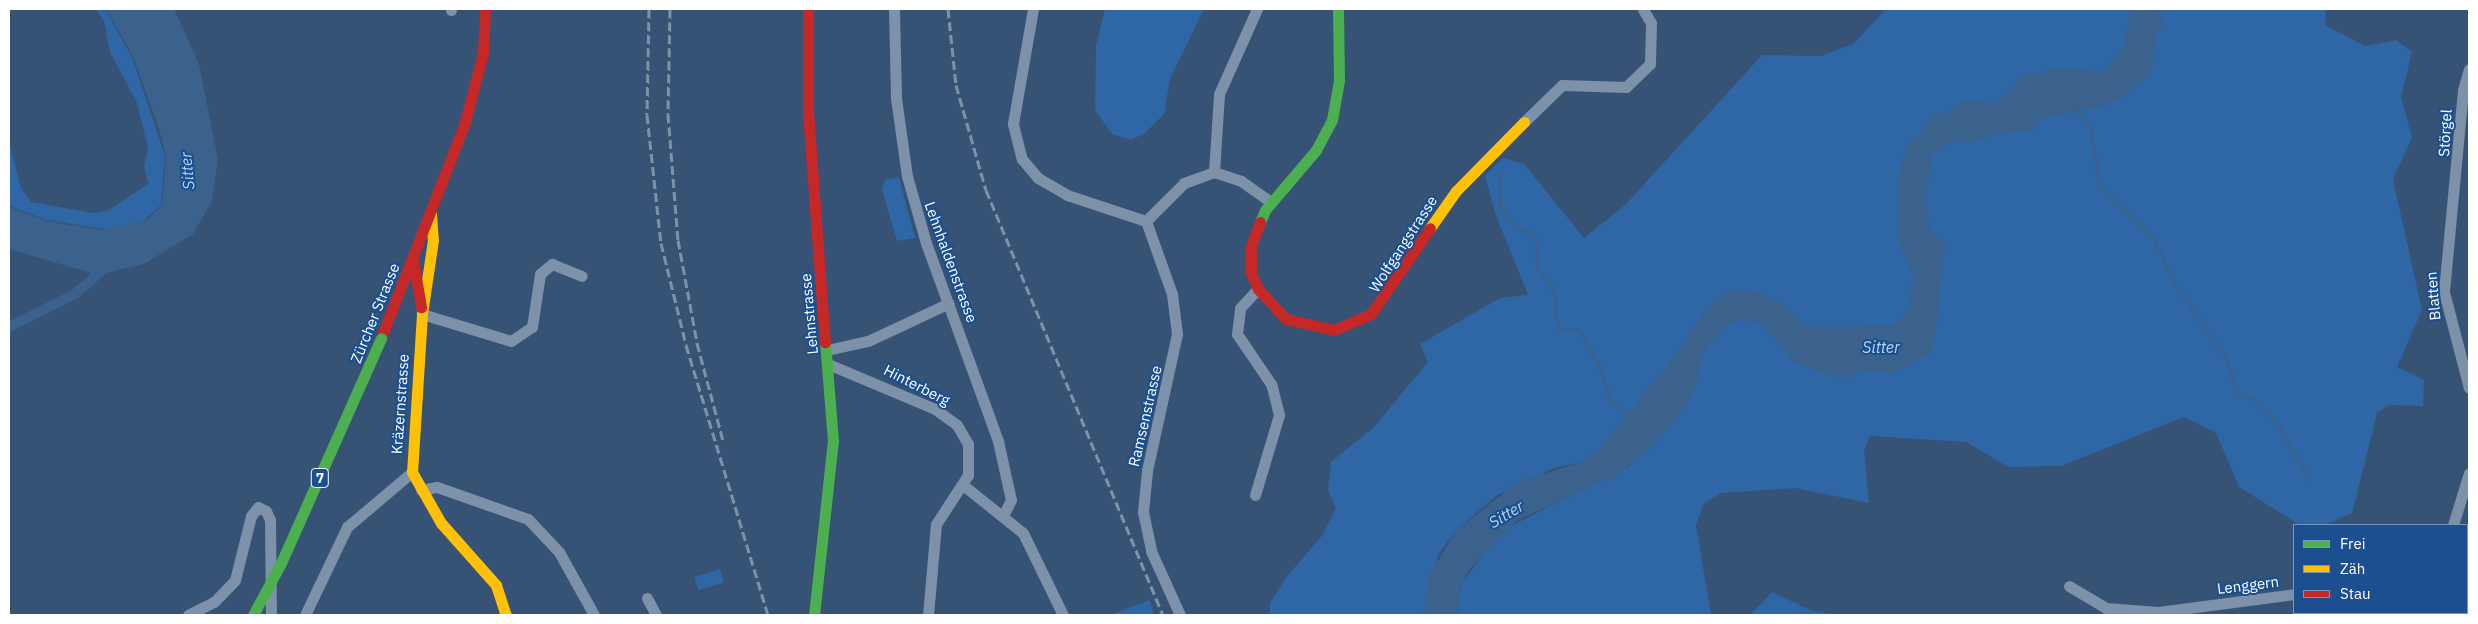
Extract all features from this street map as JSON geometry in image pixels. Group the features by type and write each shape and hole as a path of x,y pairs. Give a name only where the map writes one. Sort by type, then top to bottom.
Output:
{"street":[{"name":"Zürcher Strasse","path":"252,615 285,554 381,338 431,214 474,92 485,9"},
{"name":"Lehnstrasse","path":"808,9 808,112 833,441 814,615"},
{"name":"Lehnhaldenstrasse","path":"894,9 896,98 907,176 949,304 998,441 1011,500 1003,516"},
{"path":"1033,9 1014,109 1014,136 1022,159 1038,178 1059,192 1146,222 1184,182 1214,172 1236,178 1271,202"},
{"path":"1214,172 1219,94 1257,9"},
{"name":"Wolfgangstrasse","path":"1338,9 1339,81 1332,120 1316,150 1271,202 1259,220 1251,246 1252,273 1258,289 1278,314 1302,326 1334,330 1364,319 1384,302 1456,191 1524,122 1546,92 1562,85 1626,87 1650,64 1652,23 1643,9"},
{"name":"Störgel","path":"2456,200 2463,90 2469,68"},
{"name":"Blatten","path":"2456,200 2445,258 2444,292 2469,388"},
{"name":"Kräzernstrasse","path":"431,214 433,240 422,314 412,472 448,531 490,576 506,615"},
{"name":"Ramsenstrasse","path":"1146,222 1172,294 1177,334 1147,471 1144,512 1151,551 1180,615"},
{"name":"Kräzernstrasse","path":"412,260 414,282 422,314"},
{"path":"422,314 511,341 532,326 540,274 552,264 582,276"},
{"path":"399,294 414,282"},
{"path":"1255,495 1279,415 1271,384 1237,334 1240,308 1258,289"},
{"path":"827,350 868,341 949,304"},
{"name":"Hinterberg","path":"828,364 904,393 951,420 970,452 963,485 936,524 928,615"},
{"path":"305,615 347,527 412,472"},
{"path":"2453,524 2469,473"},
{"path":"963,485 1023,533 1063,615"},
{"path":"422,490 437,487 528,519 559,552 594,615"},
{"path":"188,615 214,602 235,580 251,516 258,507 266,511 270,520 271,615"},
{"name":"Lenggern","path":"2069,586 2106,608 2158,612 2293,594"},
{"path":"647,598 656,615"}],"shaded area":[{"path":"96,9 105,9 132,57 165,156 161,205 146,219 124,228 102,229 47,220 9,206 9,141 21,188 31,202 94,213 109,210 148,184 144,166 148,148 137,103 110,52 104,21"},
{"path":"1105,9 1204,9 1170,79 1164,114 1145,133 1131,140 1112,134 1095,110 1096,45"},
{"path":"1886,9 2326,9 2325,25 2365,46 2396,40 2412,52 2401,97 2412,138 2393,179 2422,310 2397,367 2424,380 2423,406 2389,405 2377,413 2352,513 2327,524 2298,524 2239,487 2216,433 2184,417 2061,466 2008,467 1966,442 1870,436 1864,451 1869,503 1795,488 1721,493 1704,503 1696,525 1711,615 1457,615 1462,582 1503,530 1631,465 1626,420 1600,449 1580,463 1556,467 1496,496 1456,531 1439,553 1423,615 1270,615 1270,603 1287,576 1321,537 1336,508 1328,490 1331,462 1373,428 1428,362 1420,344 1500,298 1528,295 1496,216 1485,175 1503,158 1524,164 1584,238 1626,204 1762,55 1821,56 1853,44"},
{"path":"899,177 915,238 897,241 882,190 885,180"},
{"path":"720,569 724,582 698,590 694,577"},
{"path":"1772,592 1812,611 1832,614 1750,615"},
{"path":"1149,600 1155,615 1110,615"}],"water":[{"name":"Sitter","path":"106,9 174,9 199,64 218,160 212,201 193,234 144,264 98,275 9,249 9,207 47,221 102,230 147,220 162,205 166,156 159,129 133,56"},
{"name":"Sitter","path":"2132,9 2158,9 2163,22 2156,33 2151,73 2129,93 2103,106 2040,119 2032,131 1994,134 1972,143 1952,142 1932,155 1925,198 1930,228 1945,247 1933,351 1892,374 1867,370 1850,377 1831,376 1794,362 1761,323 1742,319 1726,325 1703,354 1693,393 1679,416 1651,447 1615,476 1516,521 1470,569 1462,582 1457,615 1423,615 1429,576 1456,531 1519,481 1580,463 1600,449 1681,348 1704,312 1721,296 1737,289 1754,291 1782,303 1801,322 1815,328 1892,325 1899,321 1910,303 1913,275 1897,237 1898,174 1908,143 1920,135 1933,113 1942,114 1963,101 1995,103 2018,85 2019,73 2043,73 2057,67 2104,72 2122,49"}],"waterway":[{"path":"2077,108 2091,129 2099,186 2154,239 2173,281 2226,359 2236,393 2252,398 2278,424 2309,479"},
{"path":"1499,172 1501,208 1516,226 1535,236 1537,267 1554,291 1558,329 1579,330 1602,371 1609,400 1629,415"},
{"path":"9,327 75,294 107,266"}],"railway":[{"path":"649,9 647,115 661,243 686,345 768,615"},
{"path":"670,9 668,114 678,240 697,343 723,441"},
{"path":"948,9 956,85 986,190 1163,615"}],"traffic: fast":[{"path":"1260,222 1265,210 1316,150 1332,120 1339,81 1338,9"},
{"path":"253,615 281,563 381,338"},
{"path":"814,615 833,441 825,342"}],"traffic: slow":[{"path":"1430,228 1456,191 1524,122"},
{"path":"431,214 433,240 422,314 412,472 441,523 496,585 506,615"}],"traffic: jam":[{"path":"381,338 465,122 483,53 485,9"},
{"path":"808,9 808,112 825,342"},
{"path":"1260,222 1251,246 1251,273 1258,289 1286,319 1334,330 1371,314 1430,228"},
{"path":"413,260 421,307"}]}
